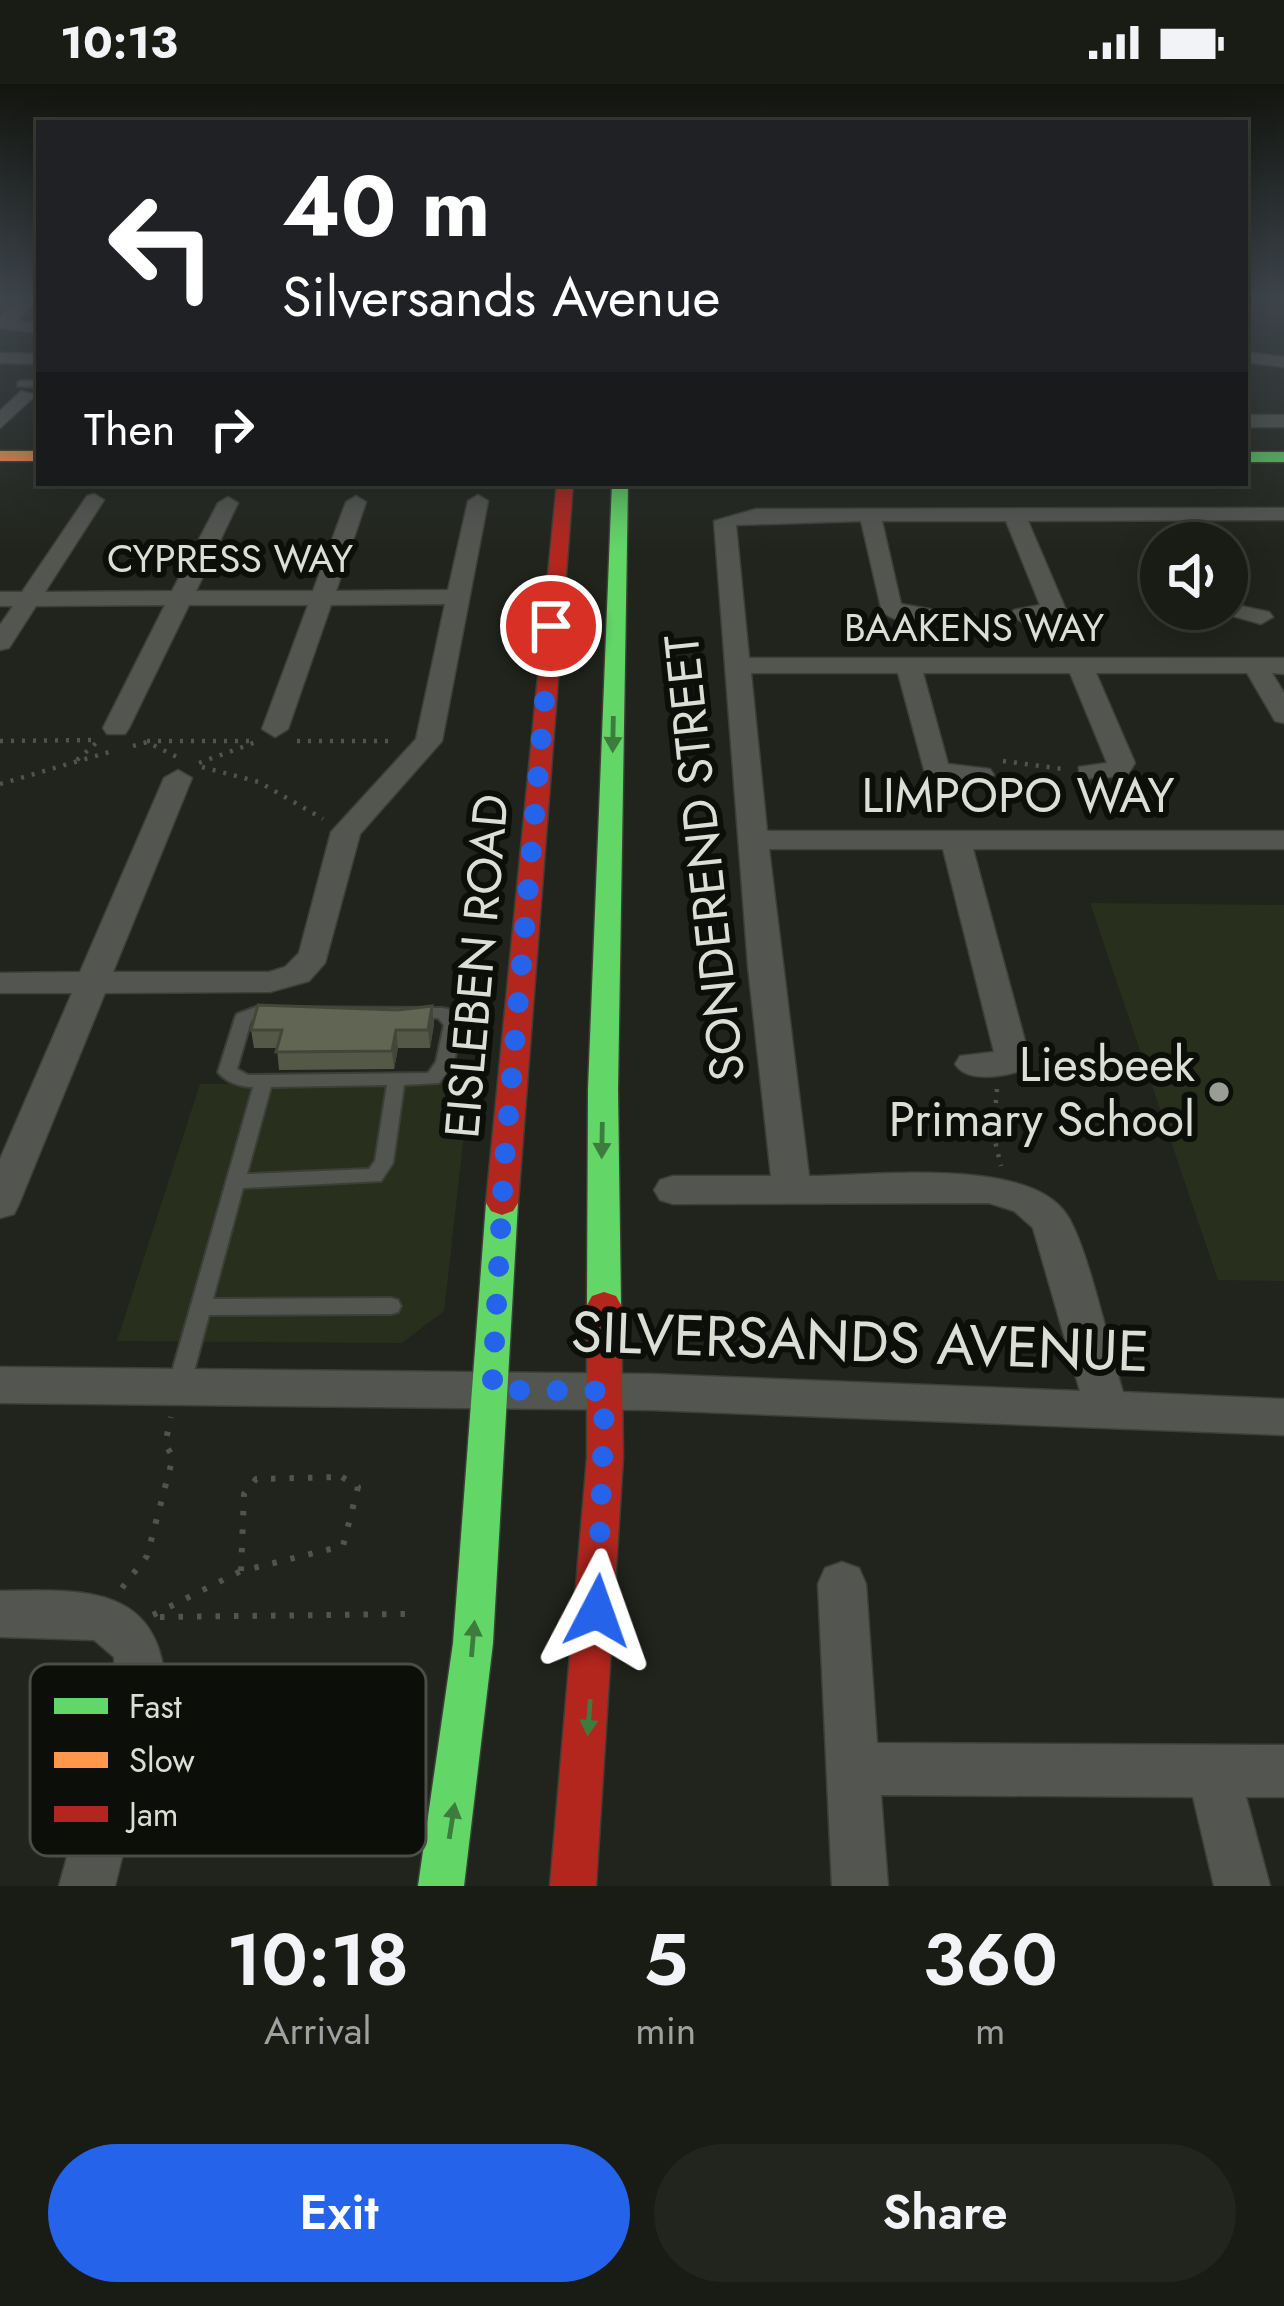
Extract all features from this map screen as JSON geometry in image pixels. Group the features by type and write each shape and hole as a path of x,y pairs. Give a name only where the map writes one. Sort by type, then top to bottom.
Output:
{"main road":[{"path":"0,456 36,456"},
{"path":"1248,457 1284,457"},
{"path":"1248,474 1284,474"},
{"path":"0,476 36,476"},
{"name":"EISLEBEN ROAD","path":"441,1886 462,1755 492,1390 504,1166 565,486"},
{"path":"573,1886 600,1567 605,1391 603,1089 620,486"}],"street":[{"path":"0,394 32,389"},
{"path":"0,422 32,389"},
{"path":"1248,421 1284,421"},
{"path":"0,643 94,500"},
{"path":"0,982 270,982 297,974 314,956 346,832 429,741 478,501"},
{"path":"277,735 356,502"},
{"path":"116,728 228,503"},
{"path":"932,616 902,615 890,607 870,514 1284,514"},
{"name":"SONDEREND STREET","path":"791,1187 736,665 727,519 870,514"},
{"path":"1014,514 1054,610 1046,615 1022,615"},
{"path":"1162,514 1167,522"},
{"name":"CYPRESS WAY","path":"0,599 460,596"},
{"path":"1248,614 1262,617"},
{"name":"BAAKENS WAY","path":"736,665 1284,666"},
{"path":"908,666 936,771 980,775"},
{"path":"1080,666 1121,763 1117,770 1089,772"},
{"path":"1255,666 1284,716"},
{"path":"0,1204 186,772"},
{"name":"LIMPOPO WAY","path":"753,840 1284,840"},
{"path":"956,840 1009,1043 1010,1059 985,1065"},
{"path":"673,1190 1003,1191 1039,1208 1058,1234 1106,1407"},
{"name":"SILVERSANDS AVENUE","path":"0,1385 176,1396 605,1391 1284,1417"},
{"path":"842,1584 860,1886"},
{"path":"0,1614 121,1614 140,1664"},
{"path":"856,1769 1284,1772"},
{"path":"1213,1772 1242,1886"},
{"path":"87,1886 95,1856"}],"lane":[{"path":"248,1014 451,1016 441,1072 422,1082 263,1082 227,1072 248,1014"},
{"path":"176,1396 263,1082"},
{"path":"236,1181 374,1176 384,1163 395,1082"},
{"path":"201,1307 391,1306"}],"path":[{"path":"957,666 944,622 949,618 1022,615"},
{"path":"277,735 429,741"},
{"path":"0,741 98,740 72,763"},
{"path":"0,784 147,742 258,741 186,772"},
{"path":"147,742 186,772 259,782 346,832"},
{"path":"980,775 988,775 984,761 1089,772"},
{"path":"985,1065 1003,1191"},
{"path":"121,1614 126,1576 147,1556 172,1457 165,1444 176,1396"},
{"path":"241,1571 244,1494 256,1479 342,1477 358,1487 360,1494 343,1546 241,1571 148,1617 409,1614"}],"shaded area":[{"name":"Liesbeek Primary School","path":"1090,903 1284,905 1284,1281 1218,1280"},
{"path":"470,1083 444,1311 402,1343 117,1341 200,1084"}],"building":[{"path":"258,1005 398,1010 432,1006 428,1030 396,1030 392,1051 276,1052 282,1030 251,1030"}],"traffic: fast":[{"path":"1248,457 1284,457"},
{"path":"604,1305 603,1089 620,486"},
{"path":"441,1886 473,1643 502,1203"}],"traffic: slow":[{"path":"0,456 36,456"}],"traffic: jam":[{"path":"502,1203 565,486"},
{"path":"573,1886 605,1458 604,1305"}],"place":[{"name":"Liesbeek Primary School","path":"1219,1092"}],"route":[{"path":"551,626 504,1166 492,1390 605,1391 597,1611"}]}
